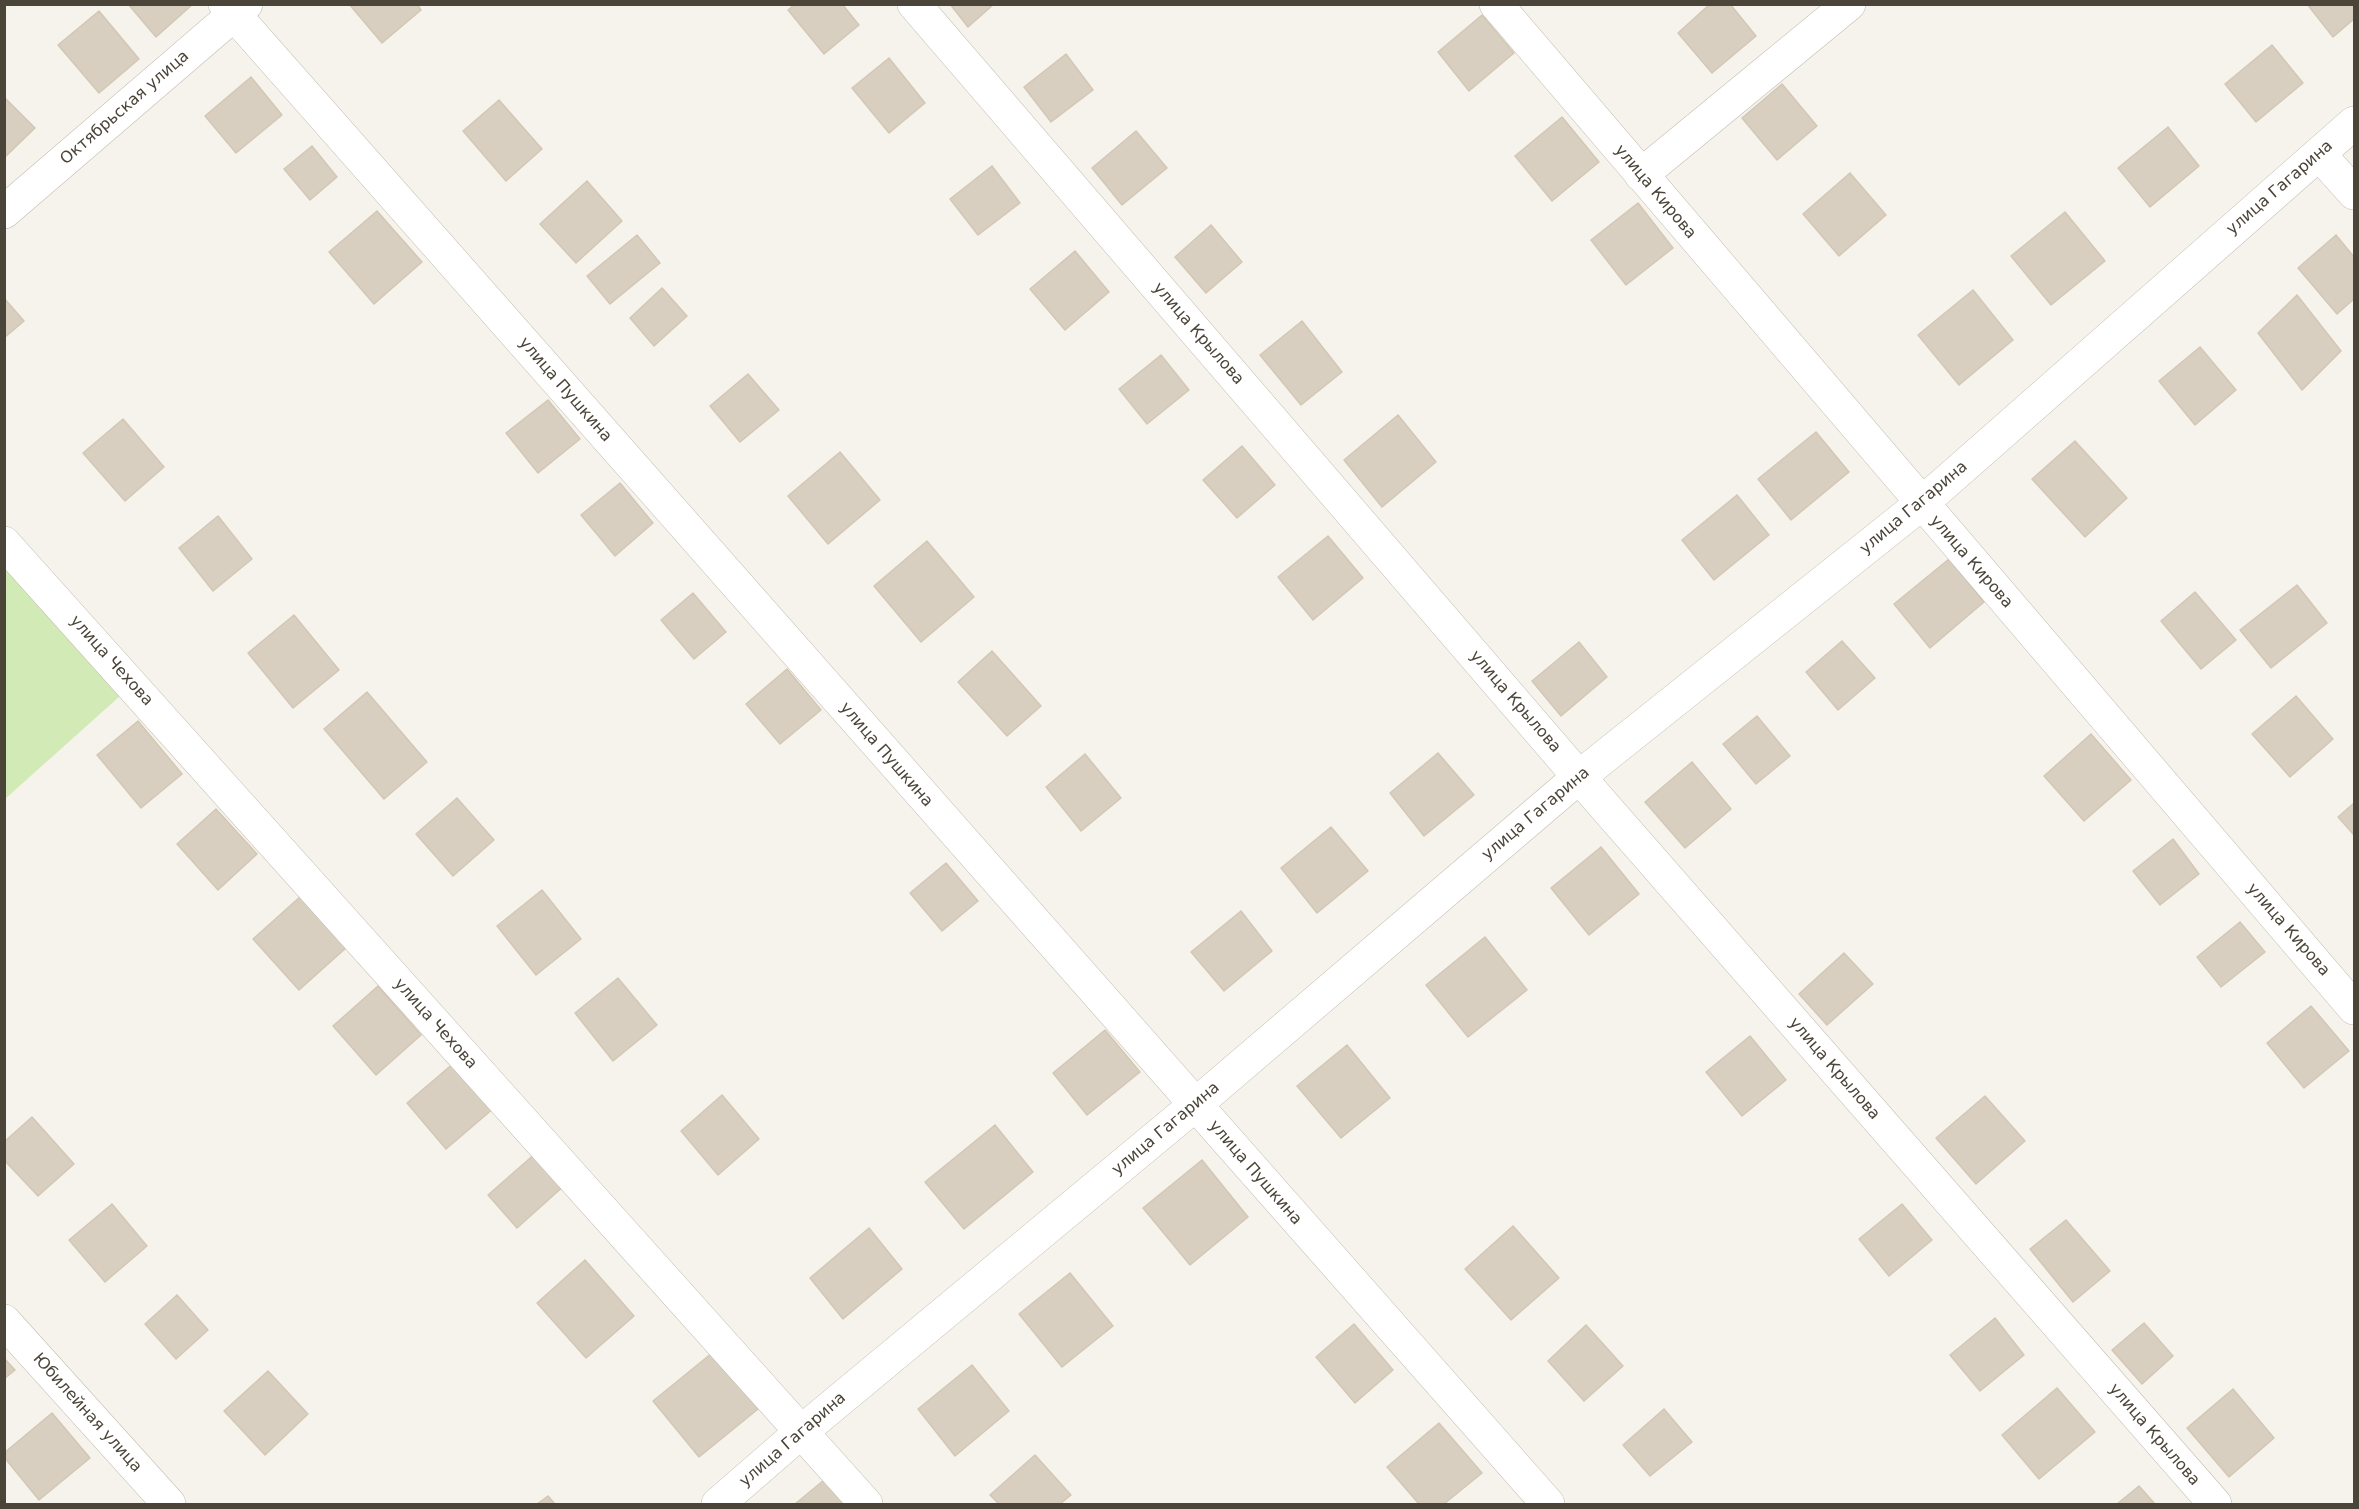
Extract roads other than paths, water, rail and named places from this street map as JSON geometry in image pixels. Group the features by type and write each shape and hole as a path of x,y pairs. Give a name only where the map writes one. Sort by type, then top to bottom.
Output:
{"street":[{"name":"улица Крылова","path":"914,4 1579,777 2215,1504"},
{"name":"улица Кирова","path":"1496,4 1921,504 2355,1008"},
{"path":"1641,175 1849,4"},
{"name":"Октябрьская улица","path":"4,212 235,8"},
{"name":"улица Пушкина","path":"235,8 1195,1105 1548,1504"},
{"name":"улица Гагарина","path":"718,1504 801,1432 1195,1105 1579,777 1921,504 2355,123"},
{"path":"2319,154 2355,193"},
{"name":"улица Чехова","path":"4,543 866,1504"},
{"name":"Юбилейная улица","path":"4,1320 169,1504"}]}
